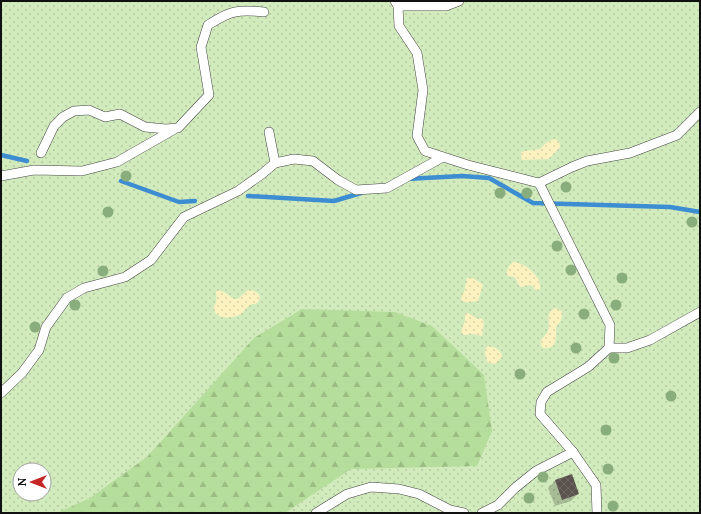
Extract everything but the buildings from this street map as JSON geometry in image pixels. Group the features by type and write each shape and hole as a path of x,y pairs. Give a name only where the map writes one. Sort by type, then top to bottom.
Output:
{"lane":[{"path":"459,1 446,6 396,4 399,26 417,53 424,90 417,136 425,151 468,165 539,183 587,161 630,153 677,135 700,112"},
{"path":"1,176 34,170 82,171 117,162 178,128 209,95 201,47 208,25 235,12 264,12"},
{"path":"41,153 54,126 63,117 74,111 89,110 105,117 120,114 146,127 166,129 178,128"},
{"path":"269,132 275,163"},
{"path":"1,393 22,373 39,350 46,327 67,298 84,288 125,277 151,260 184,217 238,191 275,163 294,159 313,161 338,180 356,190 387,188 443,157"},
{"path":"539,183 610,325 609,348"},
{"path":"597,513 596,485 573,452 540,414 541,402 547,392 588,366 609,348 627,348 650,340 700,312"},
{"path":"482,513 498,505 514,488 536,471 573,452"},
{"path":"316,513 346,494 371,487 399,489 419,494 450,510 464,513"}],"green space":[{"path":"1,1 700,1 700,513 1,513"},
{"path":"302,309 395,312 432,326 484,375 492,431 477,466 351,469 285,513 57,513 90,498 147,457 254,338"}],"sand":[{"path":"555,139 559,142 560,147 549,159 522,160 521,152 540,149 546,143"},
{"path":"513,262 527,267 536,275 539,280 540,290 536,290 531,285 521,287 515,277 508,276 507,270"},
{"path":"467,278 474,279 483,285 478,301 464,302 461,299 465,290"},
{"path":"218,290 234,299 238,299 248,290 251,290 256,292 260,298 256,304 248,306 239,315 233,317 221,317 214,309 216,292"},
{"path":"556,308 562,312 562,317 556,327 555,342 551,347 543,348 541,341 549,328 549,315 552,310"},
{"path":"466,313 482,319 484,322 482,336 473,334 464,335 461,333"},
{"path":"488,346 498,349 501,352 502,357 495,364 489,363 486,358 485,349"}],"waterway":[{"path":"1,155 27,161"},
{"path":"406,179 462,176 489,178 533,203 670,207 700,212"},
{"path":"121,181 179,202 195,201"},
{"path":"248,196 334,201 361,193"}]}
